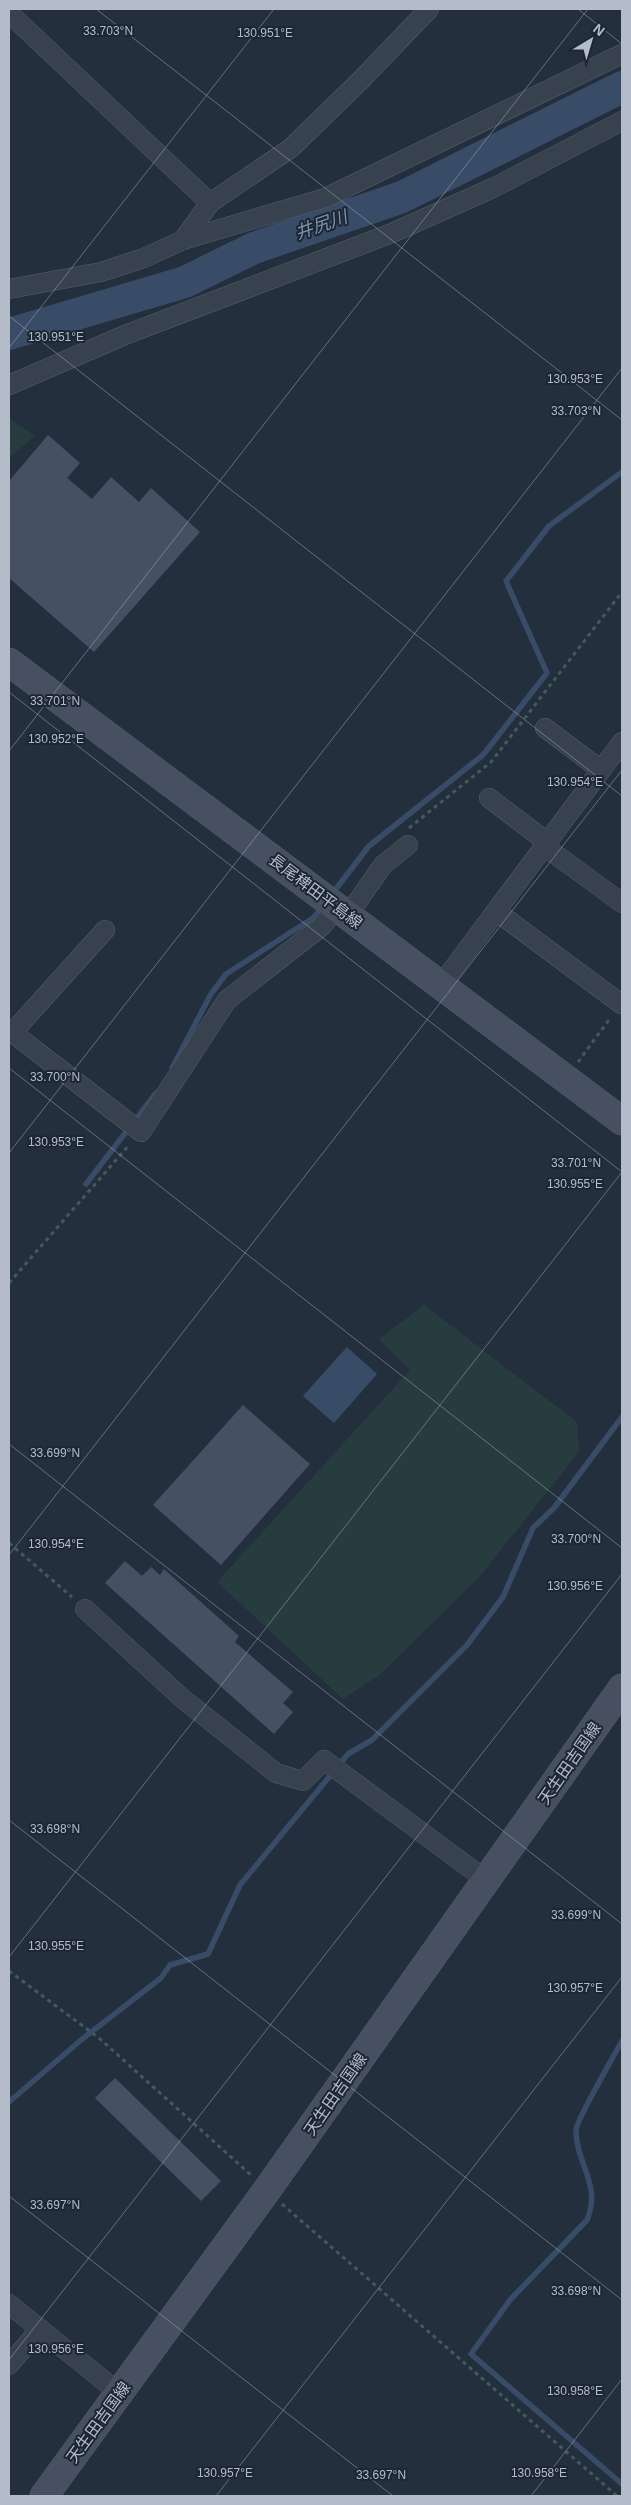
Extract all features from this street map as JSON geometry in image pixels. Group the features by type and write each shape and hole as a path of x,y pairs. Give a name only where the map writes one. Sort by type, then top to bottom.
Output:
{"main road":[{"name":"長尾稗田平島線","path":"9,662 622,1121"},
{"name":"天生田吉国線","path":"44,2496 267,2190 622,1688"}],"street":[{"path":"183,240 210,204 291,148 361,80 429,9"},
{"path":"9,13 210,204"},
{"path":"9,289 101,272 144,258 183,240 325,198 622,54"},
{"path":"9,385 125,335 392,233 495,187 622,121"},
{"path":"545,728 601,770"},
{"path":"441,985 622,742"},
{"path":"489,798 622,903"},
{"path":"105,930 11,1032 140,1132 227,1000 342,911 407,838"},
{"path":"496,911 621,1004"},
{"path":"85,1609 183,1699 276,1773 303,1781 324,1760 486,1880"},
{"path":"9,2304 119,2393"},
{"path":"9,2365 40,2329"}],"path":[{"path":"407,838 490,762 622,592"},
{"path":"565,1079 621,1004"},
{"path":"9,1284 140,1132"},
{"path":"9,1543 85,1609"},
{"path":"9,1971 98,2038 267,2190 617,2496"}],"green space":[{"path":"9,418 35,436 9,458"},
{"path":"424,1305 577,1422 579,1452 480,1576 381,1674 343,1699 217,1582 410,1370 379,1339"}],"water":[{"path":"347,1347 377,1374 334,1423 303,1396"}],"building":[{"path":"48,435 80,463 67,478 92,499 111,477 139,502 151,488 200,532 94,652 9,578 9,481"},
{"path":"243,1405 310,1464 221,1565 153,1505"},
{"path":"125,1561 142,1576 151,1567 160,1575 164,1569 239,1636 235,1642 293,1692 283,1703 293,1712 274,1734 105,1583"},
{"path":"115,2078 221,2181 201,2201 95,2098"}],"waterway":[{"name":"井尻川","path":"9,334 185,282 254,248 402,197 622,87"},
{"path":"332,894 369,846 483,755 547,673 506,581 549,526 622,472"},
{"path":"172,1068 211,994 226,974 313,918 323,906"},
{"path":"86,1184 156,1093"},
{"path":"9,2102 81,2040 161,1978 170,1965 208,1954 240,1885 348,1754 372,1740 467,1645 503,1597 533,1528 554,1508 622,1417"},
{"path":"622,2041 589,2101 576,2130 577,2142 592,2196 587,2220 510,2300 471,2354 622,2484"}]}
